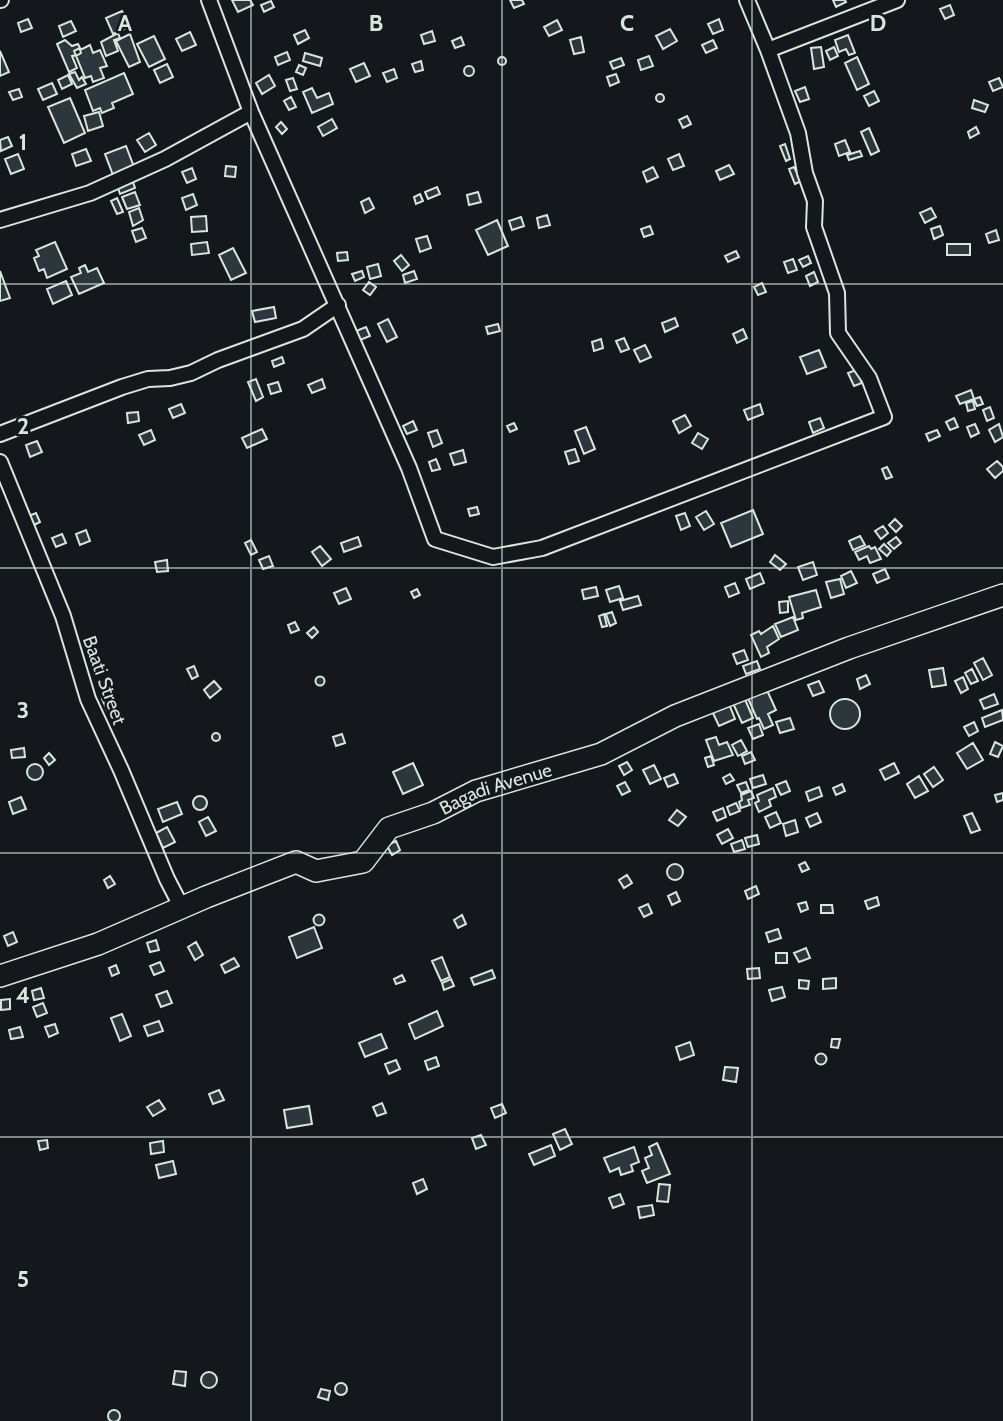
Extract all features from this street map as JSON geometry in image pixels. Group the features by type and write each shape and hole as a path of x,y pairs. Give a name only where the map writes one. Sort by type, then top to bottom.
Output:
{"street":[{"path":"209,0 251,112 409,468 435,539 493,557 542,548 884,417 869,378 838,333 837,293 814,227 816,201 805,173 798,133 747,0"},
{"path":"768,50 897,0"},
{"path":"0,220 90,193 165,159 251,112"},
{"path":"0,434 121,387 148,379 191,373 238,352 303,329 338,305"},
{"name":"Baati Street","path":"0,462 63,616 88,699 182,908"},
{"name":"Bagadi Avenue","path":"0,976 98,944 296,862 316,871 363,862 389,828 433,813 475,791 601,754 675,716 849,648 1003,595"}],"building":[{"path":"232,0 250,0 253,5 238,12"},
{"path":"510,0 522,0 524,4 514,8"},
{"path":"833,0 845,0 846,2 836,7"},
{"path":"271,1 274,7 264,12 261,5"},
{"path":"950,5 954,15 945,19 940,9"},
{"path":"122,11 129,27 113,34 106,18"},
{"path":"28,19 32,28 21,32 18,23"},
{"path":"719,19 723,30 713,34 708,24"},
{"path":"557,20 562,30 549,36 544,27"},
{"path":"71,21 76,31 63,37 59,26"},
{"path":"670,29 677,41 663,49 656,36"},
{"path":"305,30 309,38 298,44 294,35"},
{"path":"432,31 435,41 424,44 421,35"},
{"path":"190,32 196,45 182,51 176,39"},
{"path":"118,33 120,38 114,40 118,51 106,56 101,42"},
{"path":"130,34 140,62 129,67 116,41"},
{"path":"848,35 855,53 849,55 846,49 839,52 835,40"},
{"path":"154,36 165,59 149,67 137,44"},
{"path":"461,37 464,45 455,48 452,41"},
{"path":"581,37 584,52 574,54 570,40"},
{"path":"65,40 72,46 78,44 80,48 74,51 76,55 72,56 77,68 69,72 57,44"},
{"path":"713,40 717,48 706,53 702,45"},
{"path":"90,45 93,53 100,50 107,66 100,68 104,78 93,82 91,76 85,78 76,56 81,53 80,50"},
{"path":"821,47 824,67 814,69 811,48"},
{"path":"834,47 838,56 830,60 826,51"},
{"path":"0,51 9,72 0,76"},
{"path":"287,52 290,60 278,65 275,57"},
{"path":"305,53 322,58 320,66 303,61"},
{"path":"649,56 653,66 641,70 638,60"},
{"path":"502,57 506,61 502,65 498,61"},
{"path":"857,57 869,84 857,90 845,63"},
{"path":"621,58 624,65 613,69 610,62"},
{"path":"421,61 423,70 415,72 412,64"},
{"path":"364,63 370,76 356,82 350,69"},
{"path":"167,64 173,77 160,83 154,70"},
{"path":"299,65 306,68 303,75 296,72"},
{"path":"469,66 473,67 473,75 469,76 465,75 464,71 465,67"},
{"path":"394,69 397,78 387,82 383,73"},
{"path":"75,72 79,80 82,77 86,84 77,88 69,74"},
{"path":"124,73 133,94 112,103 114,108 102,113 100,108 93,111 85,90"},
{"path":"616,74 619,82 610,86 607,77"},
{"path":"68,75 72,84 62,89 58,80"},
{"path":"269,75 275,86 262,94 256,83"},
{"path":"293,78 297,89 290,91 286,80"},
{"path":"999,78 1003,87 993,91 989,82"},
{"path":"52,83 57,94 43,100 38,89"},
{"path":"805,87 809,99 800,102 795,91"},
{"path":"312,88 317,98 329,93 333,104 312,113 303,92"},
{"path":"19,89 22,97 13,100 9,92"},
{"path":"874,91 879,101 869,106 864,96"},
{"path":"660,94 664,98 660,102 656,98"},
{"path":"291,97 296,107 289,110 284,101"},
{"path":"70,98 85,133 64,143 48,107"},
{"path":"974,100 988,105 985,112 972,108"},
{"path":"99,112 103,126 88,131 84,116"},
{"path":"687,116 691,124 683,128 679,120"},
{"path":"332,119 337,128 323,136 318,127"},
{"path":"281,122 287,129 282,134 276,127"},
{"path":"976,127 979,133 970,138 968,132"},
{"path":"869,128 879,151 871,155 861,132"},
{"path":"149,133 156,145 145,152 137,140"},
{"path":"8,137 12,146 1,151 0,140"},
{"path":"845,140 850,152 839,156 835,144"},
{"path":"785,144 790,159 786,161 780,146"},
{"path":"126,146 134,167 113,175 105,154"},
{"path":"86,149 91,161 76,166 72,154"},
{"path":"860,151 862,156 849,160 847,155"},
{"path":"18,154 24,169 11,174 5,159"},
{"path":"679,154 684,166 673,170 668,159"},
{"path":"729,165 734,174 720,180 716,171"},
{"path":"226,166 236,167 235,177 225,176"},
{"path":"653,167 658,177 647,182 643,172"},
{"path":"794,167 801,181 795,184 789,169"},
{"path":"192,168 196,179 187,183 182,172"},
{"path":"132,179 135,188 120,194 117,185"},
{"path":"437,187 440,194 428,199 425,192"},
{"path":"135,192 140,205 127,209 122,197"},
{"path":"478,192 481,202 469,205 467,195"},
{"path":"193,194 197,205 186,210 182,198"},
{"path":"420,194 423,201 416,204 414,197"},
{"path":"117,198 123,212 117,214 111,201"},
{"path":"369,198 374,208 365,213 361,202"},
{"path":"139,208 143,220 133,226 129,212"},
{"path":"931,208 936,217 925,223 920,213"},
{"path":"547,215 550,225 539,228 537,218"},
{"path":"206,216 207,231 192,232 191,217"},
{"path":"521,217 524,226 512,230 509,221"},
{"path":"497,220 508,246 488,255 476,230"},
{"path":"650,226 653,234 644,237 641,229"},
{"path":"940,226 943,235 934,239 931,229"},
{"path":"142,228 146,238 136,242 132,231"},
{"path":"996,230 999,240 989,243 986,234"},
{"path":"427,236 431,248 420,252 416,239"},
{"path":"55,242 67,269 47,278 44,269 39,271 34,258 39,256 36,250"},
{"path":"207,242 209,253 192,255 191,244"},
{"path":"947,244 970,244 970,255 947,255"},
{"path":"233,248 246,273 231,280 219,255"},
{"path":"736,251 739,257 728,262 725,256"},
{"path":"347,252 348,260 338,261 337,253"},
{"path":"401,255 409,265 402,271 394,261"},
{"path":"808,256 811,263 803,267 799,260"},
{"path":"793,259 797,270 788,273 784,262"},
{"path":"378,264 381,276 370,279 367,267"},
{"path":"85,265 88,272 97,268 104,283 79,294 71,277 81,273 79,268"},
{"path":"0,271 10,298 0,301"},
{"path":"362,271 364,277 355,281 352,274"},
{"path":"414,271 417,279 405,283 403,275"},
{"path":"814,272 818,282 810,286 806,276"},
{"path":"66,281 72,295 53,304 47,289"},
{"path":"369,282 376,287 370,295 363,290"},
{"path":"762,283 766,292 758,295 754,287"},
{"path":"274,307 276,318 255,322 252,311"},
{"path":"675,318 678,326 665,332 662,323"},
{"path":"388,319 397,337 387,342 378,324"},
{"path":"498,324 500,331 488,334 486,327"},
{"path":"366,327 370,336 360,340 356,331"},
{"path":"743,329 747,338 737,343 733,334"},
{"path":"624,338 629,349 621,352 616,341"},
{"path":"601,339 603,348 594,351 592,342"},
{"path":"645,345 651,357 640,362 634,350"},
{"path":"819,350 826,367 807,374 800,357"},
{"path":"282,357 284,363 274,367 272,361"},
{"path":"856,370 862,383 854,386 848,373"},
{"path":"256,379 263,397 256,401 248,382"},
{"path":"322,379 325,388 312,393 308,385"},
{"path":"278,382 281,391 271,394 268,385"},
{"path":"971,390 974,399 960,404 956,396"},
{"path":"980,397 983,404 977,406 974,399"},
{"path":"973,401 975,409 968,411 966,403"},
{"path":"181,404 185,413 173,418 169,409"},
{"path":"760,404 763,414 748,420 744,410"},
{"path":"990,407 994,418 987,421 983,410"},
{"path":"138,412 139,421 128,423 127,413"},
{"path":"685,415 691,426 679,433 673,421"},
{"path":"820,418 824,428 813,433 809,422"},
{"path":"954,418 958,427 950,430 946,422"},
{"path":"413,421 417,430 407,434 403,426"},
{"path":"514,423 517,429 510,432 507,426"},
{"path":"975,424 979,433 971,437 967,427"},
{"path":"999,424 1003,437 995,442 989,430"},
{"path":"586,427 595,449 584,454 575,431"},
{"path":"262,429 267,439 247,448 242,438"},
{"path":"151,430 155,440 144,445 139,435"},
{"path":"437,430 442,443 433,447 428,433"},
{"path":"937,430 940,436 929,441 926,434"},
{"path":"698,433 708,439 702,449 692,443"},
{"path":"37,441 42,452 30,457 26,445"},
{"path":"575,449 579,461 569,464 565,452"},
{"path":"463,450 466,462 454,465 450,454"},
{"path":"436,459 440,469 432,471 429,462"},
{"path":"997,461 1003,471 995,478 987,469"},
{"path":"887,467 892,477 886,479 882,469"},
{"path":"477,507 479,514 470,516 468,509"},
{"path":"753,510 763,534 731,547 721,523"},
{"path":"706,511 714,524 704,530 696,517"},
{"path":"36,513 40,522 30,527 26,517"},
{"path":"685,513 690,526 681,530 676,516"},
{"path":"895,519 902,526 896,532 889,525"},
{"path":"883,526 888,533 881,539 875,531"},
{"path":"86,530 90,541 80,545 76,534"},
{"path":"62,534 66,543 56,547 52,538"},
{"path":"860,536 865,545 853,550 849,541"},
{"path":"358,537 361,546 344,552 341,543"},
{"path":"896,537 901,543 894,549 888,543"},
{"path":"251,540 257,552 251,555 245,543"},
{"path":"884,544 891,551 887,556 879,549"},
{"path":"320,546 331,559 322,566 312,552"},
{"path":"869,546 871,549 875,547 881,559 870,563 867,556 859,560 855,552"},
{"path":"775,555 786,564 780,570 770,562"},
{"path":"269,556 273,566 263,569 259,560"},
{"path":"167,560 168,571 157,572 155,562"},
{"path":"813,562 817,575 803,580 798,567"},
{"path":"885,569 889,578 877,583 873,574"},
{"path":"851,571 857,583 846,588 841,576"},
{"path":"760,573 764,583 750,589 746,579"},
{"path":"840,579 844,594 831,598 826,582"},
{"path":"735,583 739,593 729,597 725,587"},
{"path":"619,586 623,598 610,602 606,590"},
{"path":"596,587 598,596 584,599 582,590"},
{"path":"346,588 351,599 339,604 334,593"},
{"path":"417,589 420,595 414,598 411,592"},
{"path":"816,590 821,607 802,613 803,618 796,620 789,597"},
{"path":"638,596 641,605 623,610 620,601"},
{"path":"788,601 788,612 780,613 779,602"},
{"path":"612,612 616,623 610,626 606,614"},
{"path":"604,614 607,626 602,627 599,616"},
{"path":"793,617 798,630 781,637 775,624"},
{"path":"295,622 299,630 291,633 288,625"},
{"path":"773,626 779,639 767,647 769,653 761,657 751,635 759,631 761,634"},
{"path":"314,627 318,632 312,638 307,633"},
{"path":"744,650 748,660 737,664 733,654"},
{"path":"983,658 992,675 983,680 974,663"},
{"path":"757,661 760,669 746,674 743,666"},
{"path":"194,666 198,676 192,679 187,669"},
{"path":"943,668 946,685 932,687 929,670"},
{"path":"972,669 978,681 971,684 965,673"},
{"path":"866,675 870,684 860,689 857,679"},
{"path":"320,676 325,681 320,686 315,681"},
{"path":"963,677 968,689 961,693 955,681"},
{"path":"214,681 221,689 210,698 204,690"},
{"path":"819,681 824,692 813,696 808,685"},
{"path":"766,688 776,710 768,714 773,725 764,729 747,696"},
{"path":"994,694 998,704 984,709 980,700"},
{"path":"108,696 113,707 107,710 102,699"},
{"path":"744,697 753,718 742,723 732,701"},
{"path":"845,699 856,703 860,714 856,725 845,729 834,725 830,714 834,703"},
{"path":"729,704 735,719 719,726 712,711"},
{"path":"1002,710 1003,720 985,727 982,718"},
{"path":"790,718 794,729 780,733 776,722"},
{"path":"974,722 978,731 969,736 964,727"},
{"path":"759,724 763,735 753,739 748,728"},
{"path":"216,733 220,737 216,741 212,737"},
{"path":"342,734 345,743 336,746 333,737"},
{"path":"716,737 719,745 727,742 733,755 714,761 706,740"},
{"path":"741,740 747,751 738,756 732,745"},
{"path":"995,742 1003,746 998,757 990,754"},
{"path":"973,743 983,760 967,769 957,753"},
{"path":"24,748 25,757 12,758 11,750"},
{"path":"751,752 755,760 745,764 742,756"},
{"path":"49,753 55,760 49,765 44,758"},
{"path":"711,756 714,765 708,767 705,758"},
{"path":"627,762 632,770 624,775 619,766"},
{"path":"413,763 423,785 403,794 393,772"},
{"path":"894,763 899,773 885,780 880,770"},
{"path":"35,764 43,772 35,780 27,772"},
{"path":"654,765 661,779 650,784 643,770"},
{"path":"934,767 943,780 933,787 924,774"},
{"path":"674,774 678,783 668,787 664,778"},
{"path":"730,774 734,780 726,784 723,778"},
{"path":"763,775 766,784 753,788 750,779"},
{"path":"919,776 928,791 915,798 907,784"},
{"path":"786,781 790,791 781,795 776,785"},
{"path":"625,782 630,791 622,795 617,786"},
{"path":"746,782 749,790 741,793 737,785"},
{"path":"842,784 845,791 836,795 833,788"},
{"path":"819,787 822,796 809,801 806,792"},
{"path":"773,788 776,797 769,800 771,806 759,812 755,803 759,801 757,795"},
{"path":"751,791 754,798 748,800 750,805 741,808 741,795"},
{"path":"1003,793 1003,800 997,802 995,795"},
{"path":"200,796 205,798 205,808 200,810 195,808 193,803 195,798"},
{"path":"21,797 26,809 13,814 9,802"},
{"path":"177,802 182,814 163,822 158,809"},
{"path":"736,803 740,811 730,815 727,807"},
{"path":"723,808 726,817 717,821 713,812"},
{"path":"677,810 686,817 678,826 669,820"},
{"path":"776,812 781,823 770,828 765,817"},
{"path":"817,813 821,822 810,827 806,818"},
{"path":"972,813 980,830 971,833 964,816"},
{"path":"208,817 216,831 206,836 199,822"},
{"path":"795,820 798,832 786,836 783,824"},
{"path":"167,827 175,842 163,848 156,833"},
{"path":"728,829 733,838 722,844 717,835"},
{"path":"757,835 759,844 748,847 745,838"},
{"path":"742,840 745,849 734,852 731,844"},
{"path":"396,841 400,850 392,855 387,846"},
{"path":"805,862 809,869 802,872 799,865"},
{"path":"675,864 683,872 675,880 667,872"},
{"path":"627,875 632,883 624,888 619,880"},
{"path":"110,876 115,884 108,888 104,880"},
{"path":"756,886 759,894 748,899 745,891"},
{"path":"676,892 680,901 672,905 668,896"},
{"path":"877,897 879,905 868,909 865,901"},
{"path":"806,902 808,909 801,912 798,904"},
{"path":"648,904 652,913 644,917 639,908"},
{"path":"821,905 832,905 833,913 821,913"},
{"path":"319,914 325,920 319,926 313,920"},
{"path":"462,915 466,924 458,928 454,920"},
{"path":"314,927 322,948 297,958 289,937"},
{"path":"778,929 781,938 769,942 766,933"},
{"path":"13,932 17,942 8,946 4,936"},
{"path":"156,940 159,950 150,952 147,943"},
{"path":"196,942 203,955 195,960 188,947"},
{"path":"806,948 810,958 799,962 794,953"},
{"path":"776,953 787,953 787,963 776,963"},
{"path":"442,957 450,977 441,981 432,961"},
{"path":"234,958 239,966 225,973 221,965"},
{"path":"160,962 164,971 154,975 150,966"},
{"path":"116,965 119,973 112,976 109,968"},
{"path":"759,968 760,978 748,979 747,969"},
{"path":"492,970 495,978 474,985 471,978"},
{"path":"402,975 405,981 396,984 394,979"},
{"path":"836,978 836,988 823,989 823,979"},
{"path":"451,979 454,986 444,990 442,983"},
{"path":"799,980 809,981 808,989 799,988"},
{"path":"782,987 785,997 772,1001 769,990"},
{"path":"41,988 44,998 34,1000 32,991"},
{"path":"167,991 172,1003 161,1007 156,995"},
{"path":"10,999 10,1009 1,1010 1,1000"},
{"path":"43,1003 47,1013 37,1017 33,1007"},
{"path":"437,1011 443,1026 415,1039 409,1024"},
{"path":"122,1014 131,1036 120,1041 111,1018"},
{"path":"159,1021 163,1031 148,1036 144,1026"},
{"path":"55,1024 58,1033 49,1037 45,1027"},
{"path":"20,1027 23,1037 11,1039 9,1030"},
{"path":"381,1034 387,1048 365,1057 359,1043"},
{"path":"832,1039 840,1039 838,1048 831,1047"},
{"path":"690,1042 694,1055 680,1060 676,1047"},
{"path":"821,1053 827,1059 821,1065 815,1059"},
{"path":"436,1057 439,1066 428,1070 425,1061"},
{"path":"396,1060 400,1069 389,1074 385,1064"},
{"path":"725,1067 738,1068 736,1082 723,1080"},
{"path":"219,1090 224,1100 213,1104 209,1094"},
{"path":"159,1100 165,1109 153,1116 147,1107"},
{"path":"382,1103 386,1113 377,1116 373,1107"},
{"path":"502,1104 506,1113 495,1118 491,1108"},
{"path":"309,1106 312,1124 287,1128 284,1110"},
{"path":"565,1129 572,1144 560,1150 553,1134"},
{"path":"481,1135 486,1145 476,1149 472,1138"},
{"path":"47,1140 48,1148 40,1150 38,1141"},
{"path":"163,1141 164,1152 151,1154 150,1143"},
{"path":"657,1143 670,1174 647,1183 642,1171 649,1168 645,1158 652,1155 649,1147"},
{"path":"551,1145 555,1156 534,1165 529,1154"},
{"path":"634,1147 639,1162 631,1165 633,1171 621,1175 619,1168 610,1172 604,1158"},
{"path":"173,1161 176,1174 159,1178 156,1165"},
{"path":"423,1179 427,1189 417,1194 413,1183"},
{"path":"659,1184 670,1185 668,1202 657,1201"},
{"path":"620,1194 624,1204 613,1208 609,1198"},
{"path":"652,1205 654,1215 640,1218 638,1207"},
{"path":"175,1371 186,1372 185,1386 173,1384"},
{"path":"206,1372 212,1372 217,1380 215,1386 206,1388 201,1383 201,1377"},
{"path":"336,1384 346,1384 346,1394 336,1394"},
{"path":"321,1389 330,1391 328,1400 318,1397"},
{"path":"114,1410 120,1416 114,1422 108,1416"}]}
